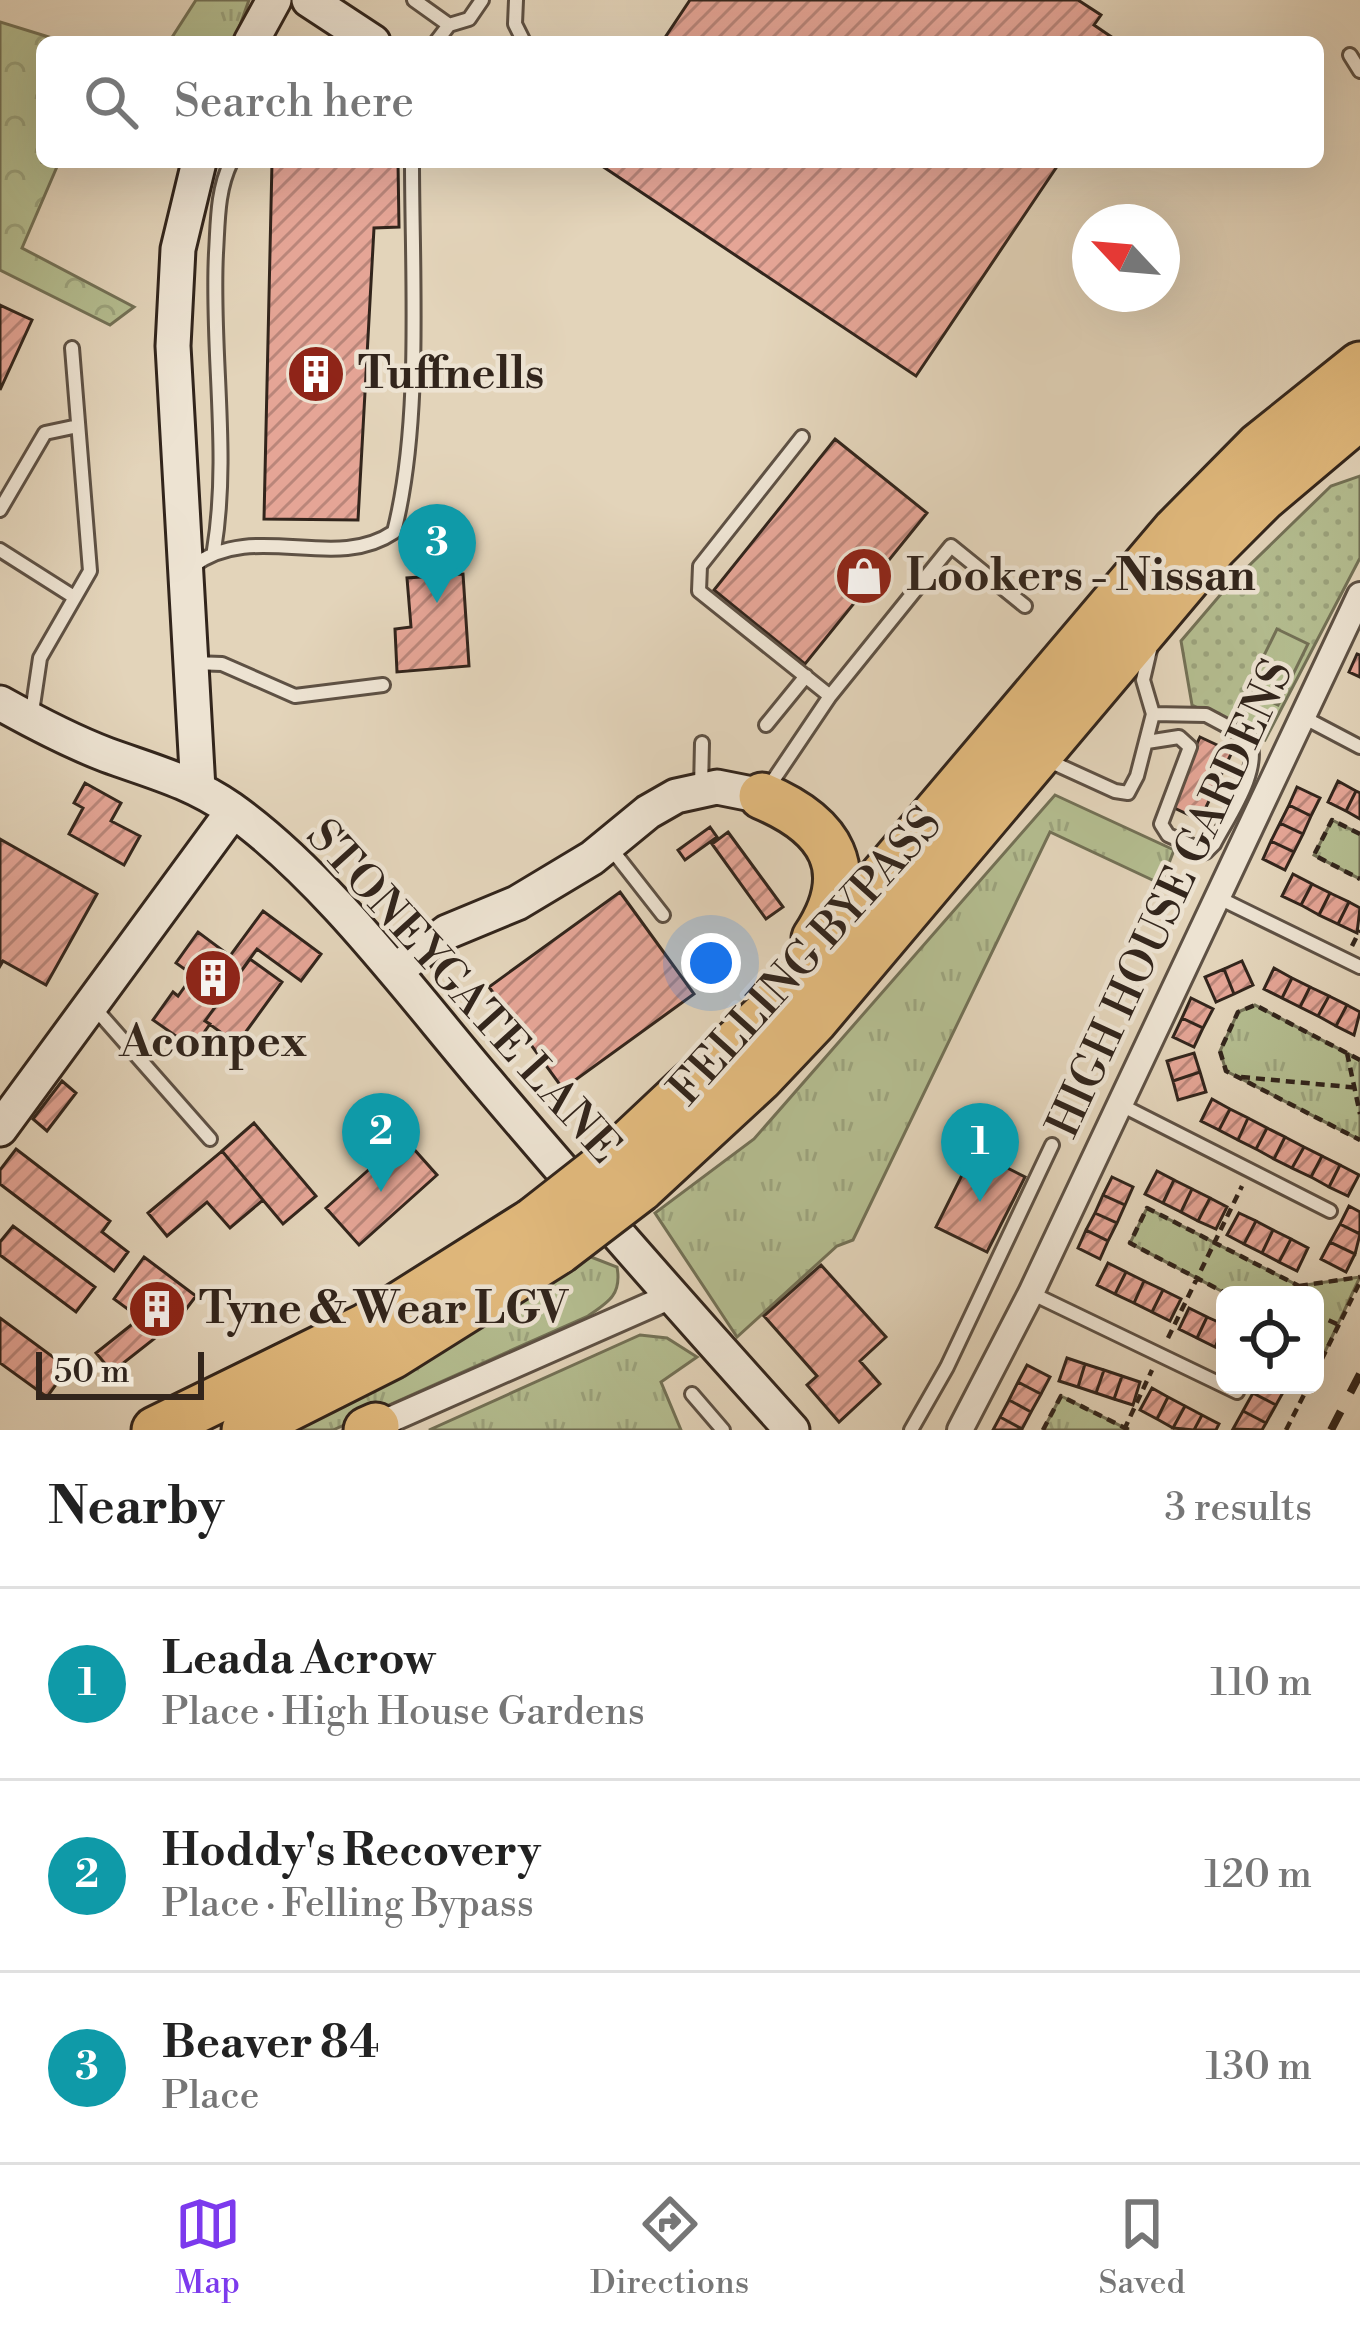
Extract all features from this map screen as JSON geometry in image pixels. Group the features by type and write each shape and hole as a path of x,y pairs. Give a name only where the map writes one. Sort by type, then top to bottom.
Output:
{"highway":[{"name":"FELLING BYPASS","path":"626,1174 1174,531 1259,446 1360,365"},
{"name":"FELLING BYPASS","path":"245,1430 392,1356 626,1174 760,1078 814,1021 1214,548 1263,498 1360,416"},
{"path":"762,796 798,813 820,832 835,861 837,878 823,926 764,1016"},
{"name":"FELLING BYPASS","path":"155,1430 546,1236"}],"street":[{"path":"254,36 274,0"},
{"path":"309,0 364,36"},
{"path":"198,168 178,249 173,346 200,560 192,663 198,789"},
{"name":"HIGH HOUSE GARDENS","path":"960,1430 1031,1292 1360,595"},
{"name":"STONEYGATE LANE","path":"0,703 106,754 171,774 233,811 291,861 395,971 671,1296 792,1430"},
{"path":"395,971 447,932 518,903 676,796 701,788 736,788 762,796"},
{"path":"0,1129 233,811"},
{"path":"373,1429 671,1296"}],"lane":[{"path":"414,0 448,25"},
{"path":"440,36 448,25 469,19 482,0"},
{"path":"516,0 515,24 521,36"},
{"path":"1350,55 1360,71"},
{"path":"200,560 220,511 214,283 221,183 228,168"},
{"path":"200,560 256,546 340,549 378,543 394,532 403,496 410,414 412,168"},
{"path":"30,720 40,658 89,571 72,348"},
{"path":"0,510 45,433 78,426"},
{"path":"802,437 700,566 699,591 830,696"},
{"path":"762,796 830,696 950,546 1025,606"},
{"path":"0,550 74,597"},
{"path":"1037,755 1128,793 1153,714 1143,680 1162,609"},
{"path":"192,663 222,664 295,696 382,685"},
{"path":"766,725 806,676"},
{"path":"1147,742 1179,737 1190,747 1161,824 1168,835 1206,851 1214,844 1247,776 1254,751 1249,738 1206,716 1153,714"},
{"path":"1303,717 1360,747"},
{"path":"701,788 702,743"},
{"path":"608,845 663,915"},
{"path":"1215,896 1360,967"},
{"path":"91,1004 210,1138"},
{"path":"1120,1105 1330,1211"},
{"path":"911,1430 947,1367 1052,1145"},
{"path":"1031,1292 1216,1381"},
{"path":"692,1394 723,1430"}],"path":[{"path":"1360,834 1332,820 1314,855 1360,879"},
{"path":"1360,1060 1255,1005 1238,1012 1220,1051 1226,1071 1360,1140"},
{"path":"1347,1053 1360,1114"},
{"path":"1239,1077 1356,1089"},
{"path":"1043,1430 1060,1396 1126,1429 1250,1170"},
{"path":"1216,1288 1130,1243 1147,1208 1299,1286 1360,1280"},
{"path":"1324,1354 1360,1280"},
{"path":"1324,1319 1339,1325"},
{"path":"1286,1430 1304,1394"}],"green space":[{"path":"196,0 249,0 236,36 173,36"},
{"path":"0,22 46,36 36,36 36,168 56,168 22,248 134,307 110,325 0,270"},
{"path":"1360,476 1360,558 1265,740 1192,705 1181,641 1227,587 1331,486"},
{"path":"1277,629 1308,644 1278,705 1247,690"},
{"path":"1055,795 1174,850 1161,884 1050,832 853,1240 837,1246 737,1337 655,1213 754,1139"},
{"path":"1332,820 1360,834 1360,879 1314,855"},
{"path":"1255,1005 1360,1060 1360,1140 1226,1071 1220,1051 1238,1012"},
{"path":"1147,1208 1299,1286 1216,1288 1130,1243"},
{"path":"591,1257 617,1267 618,1284 612,1296 588,1316 333,1430 281,1430"},
{"path":"1360,1277 1324,1354 1324,1286 1299,1286"},
{"path":"640,1335 667,1338 697,1357 661,1382 681,1430 429,1430"},
{"path":"1061,1396 1129,1430 1043,1430"}],"building":[{"path":"690,0 1078,0 1101,15 1094,25 1110,36 666,36"},
{"name":"Tuffnells","path":"272,168 398,168 399,227 374,228 358,520 264,519"},
{"path":"605,168 1056,168 916,376"},
{"path":"0,305 32,320 0,390"},
{"path":"835,439 927,513 805,664 714,590"},
{"path":"463,574 469,666 397,672 395,629 411,627 407,578"},
{"path":"1360,655 1360,677 1349,672"},
{"path":"1200,737 1232,752 1200,820 1168,805"},
{"path":"1338,781 1356,791 1346,811 1328,802"},
{"path":"85,783 121,803 111,821 140,836 124,865 69,834 83,808 74,803"},
{"path":"1297,787 1320,798 1311,816 1289,805"},
{"path":"1356,791 1360,793 1360,819 1346,811"},
{"path":"1289,805 1311,816 1303,834 1280,823"},
{"path":"1280,823 1303,834 1294,852 1271,841"},
{"path":"710,827 717,837 685,860 678,850"},
{"path":"728,832 783,907 766,919 712,844"},
{"path":"0,839 97,894 46,985 3,961 0,966"},
{"path":"1271,841 1294,852 1285,870 1263,859"},
{"path":"1293,874 1312,884 1301,905 1282,896"},
{"path":"1312,884 1330,893 1319,915 1301,905"},
{"path":"620,892 694,994 563,1089 489,987"},
{"path":"1330,893 1349,902 1338,924 1319,915"},
{"path":"1349,902 1360,908 1357,933 1338,924"},
{"name":"Aconpex","path":"263,911 321,954 301,981 257,949 205,1021 210,1024 193,1048 153,1020 173,992 178,996 193,975 176,963 198,932 230,956"},
{"path":"250,959 282,982 237,1044 205,1021"},
{"path":"1242,961 1253,985 1234,994 1224,969"},
{"path":"1274,968 1292,978 1282,998 1264,989"},
{"path":"1224,969 1234,994 1216,1002 1205,977"},
{"path":"1292,978 1310,987 1300,1007 1282,998"},
{"path":"1310,987 1329,996 1318,1016 1300,1007"},
{"path":"1329,996 1347,1005 1336,1026 1318,1016"},
{"path":"1191,998 1213,1009 1203,1028 1182,1018"},
{"path":"1347,1005 1360,1012 1354,1035 1336,1026"},
{"path":"1182,1018 1203,1028 1194,1047 1173,1037"},
{"path":"1194,1053 1200,1072 1173,1081 1167,1061"},
{"path":"1200,1072 1206,1092 1178,1100 1173,1081"},
{"path":"62,1081 76,1093 47,1131 33,1119"},
{"path":"1212,1099 1230,1109 1219,1130 1201,1121"},
{"path":"1230,1109 1248,1118 1238,1140 1219,1130"},
{"path":"1248,1118 1267,1128 1256,1149 1238,1140"},
{"path":"254,1123 316,1196 283,1224 222,1151"},
{"path":"1267,1128 1285,1137 1274,1159 1256,1149"},
{"path":"1285,1137 1304,1147 1292,1168 1274,1159"},
{"path":"404,1138 437,1175 359,1245 326,1208"},
{"path":"1304,1147 1322,1156 1311,1177 1292,1168"},
{"path":"16,1149 110,1221 102,1232 128,1252 114,1271 0,1184 0,1170"},
{"path":"222,1151 263,1200 230,1228 207,1202 167,1236 148,1213"},
{"path":"974,1151 1025,1177 987,1252 936,1227"},
{"path":"1322,1156 1340,1165 1329,1187 1311,1177"},
{"path":"1340,1165 1359,1175 1348,1196 1329,1187"},
{"path":"1157,1171 1174,1180 1163,1203 1145,1194"},
{"path":"1112,1177 1133,1187 1125,1205 1103,1195"},
{"path":"1174,1180 1192,1189 1181,1212 1163,1203"},
{"path":"1192,1189 1210,1198 1198,1221 1181,1212"},
{"path":"1103,1195 1125,1205 1117,1223 1095,1213"},
{"path":"1210,1198 1227,1207 1216,1229 1198,1221"},
{"path":"1349,1206 1360,1212 1360,1234 1340,1224"},
{"path":"1095,1213 1117,1223 1108,1241 1086,1230"},
{"path":"1239,1213 1256,1221 1244,1244 1227,1235"},
{"path":"1256,1221 1273,1230 1262,1253 1244,1244"},
{"path":"1340,1224 1360,1234 1355,1254 1330,1242"},
{"path":"13,1226 95,1287 76,1312 0,1255 0,1242"},
{"path":"1086,1230 1108,1241 1100,1259 1078,1248"},
{"path":"1273,1230 1291,1239 1279,1262 1262,1253"},
{"path":"1291,1239 1308,1248 1297,1271 1279,1262"},
{"path":"1330,1242 1355,1254 1346,1272 1321,1259"},
{"name":"Tyne & Wear LGV","path":"144,1257 196,1296 178,1320 112,1372 96,1353 140,1318 114,1299"},
{"path":"1108,1263 1126,1272 1115,1294 1097,1285"},
{"path":"821,1265 886,1337 860,1361 880,1384 839,1422 807,1385 817,1376 764,1316"},
{"path":"1126,1272 1144,1281 1134,1303 1115,1294"},
{"path":"1144,1281 1163,1290 1152,1312 1134,1303"},
{"path":"1163,1290 1181,1299 1170,1321 1152,1312"},
{"path":"1189,1308 1207,1317 1197,1338 1179,1329"},
{"path":"1207,1317 1216,1321 1215,1347 1197,1338"},
{"path":"0,1318 68,1368 47,1397 0,1363"},
{"path":"1067,1358 1085,1364 1078,1387 1059,1381"},
{"path":"1085,1364 1104,1370 1096,1393 1078,1387"},
{"path":"1027,1365 1050,1377 1041,1394 1018,1382"},
{"path":"1104,1370 1122,1376 1114,1399 1096,1393"},
{"path":"1122,1376 1140,1382 1133,1405 1114,1399"},
{"path":"1018,1382 1041,1394 1031,1412 1009,1400"},
{"path":"1152,1388 1168,1397 1157,1419 1140,1410"},
{"path":"1252,1394 1276,1405 1266,1423 1243,1411"},
{"path":"1255,1394 1282,1394 1276,1405"},
{"path":"1168,1397 1185,1406 1173,1428 1157,1419"},
{"path":"1009,1400 1031,1412 1022,1429 1000,1417"},
{"path":"1185,1406 1202,1415 1194,1430 1173,1428"},
{"path":"1243,1411 1266,1423 1262,1430 1233,1429"},
{"path":"1202,1415 1219,1424 1216,1430 1194,1430"},
{"path":"1000,1417 1022,1429 1022,1430 993,1430"}],"railway":[{"path":"1331,1430 1360,1374"}],"place":[{"name":"Tuffnells","path":"316,374"},
{"name":"Lookers - Nissan","path":"864,576"},
{"name":"Beaver 84","path":"437,603"},
{"name":"Aconpex","path":"213,978"},
{"name":"Hoddy's Recovery","path":"381,1192"},
{"name":"Leada Acrow","path":"980,1202"},
{"name":"Tyne & Wear LGV","path":"157,1309"}]}
